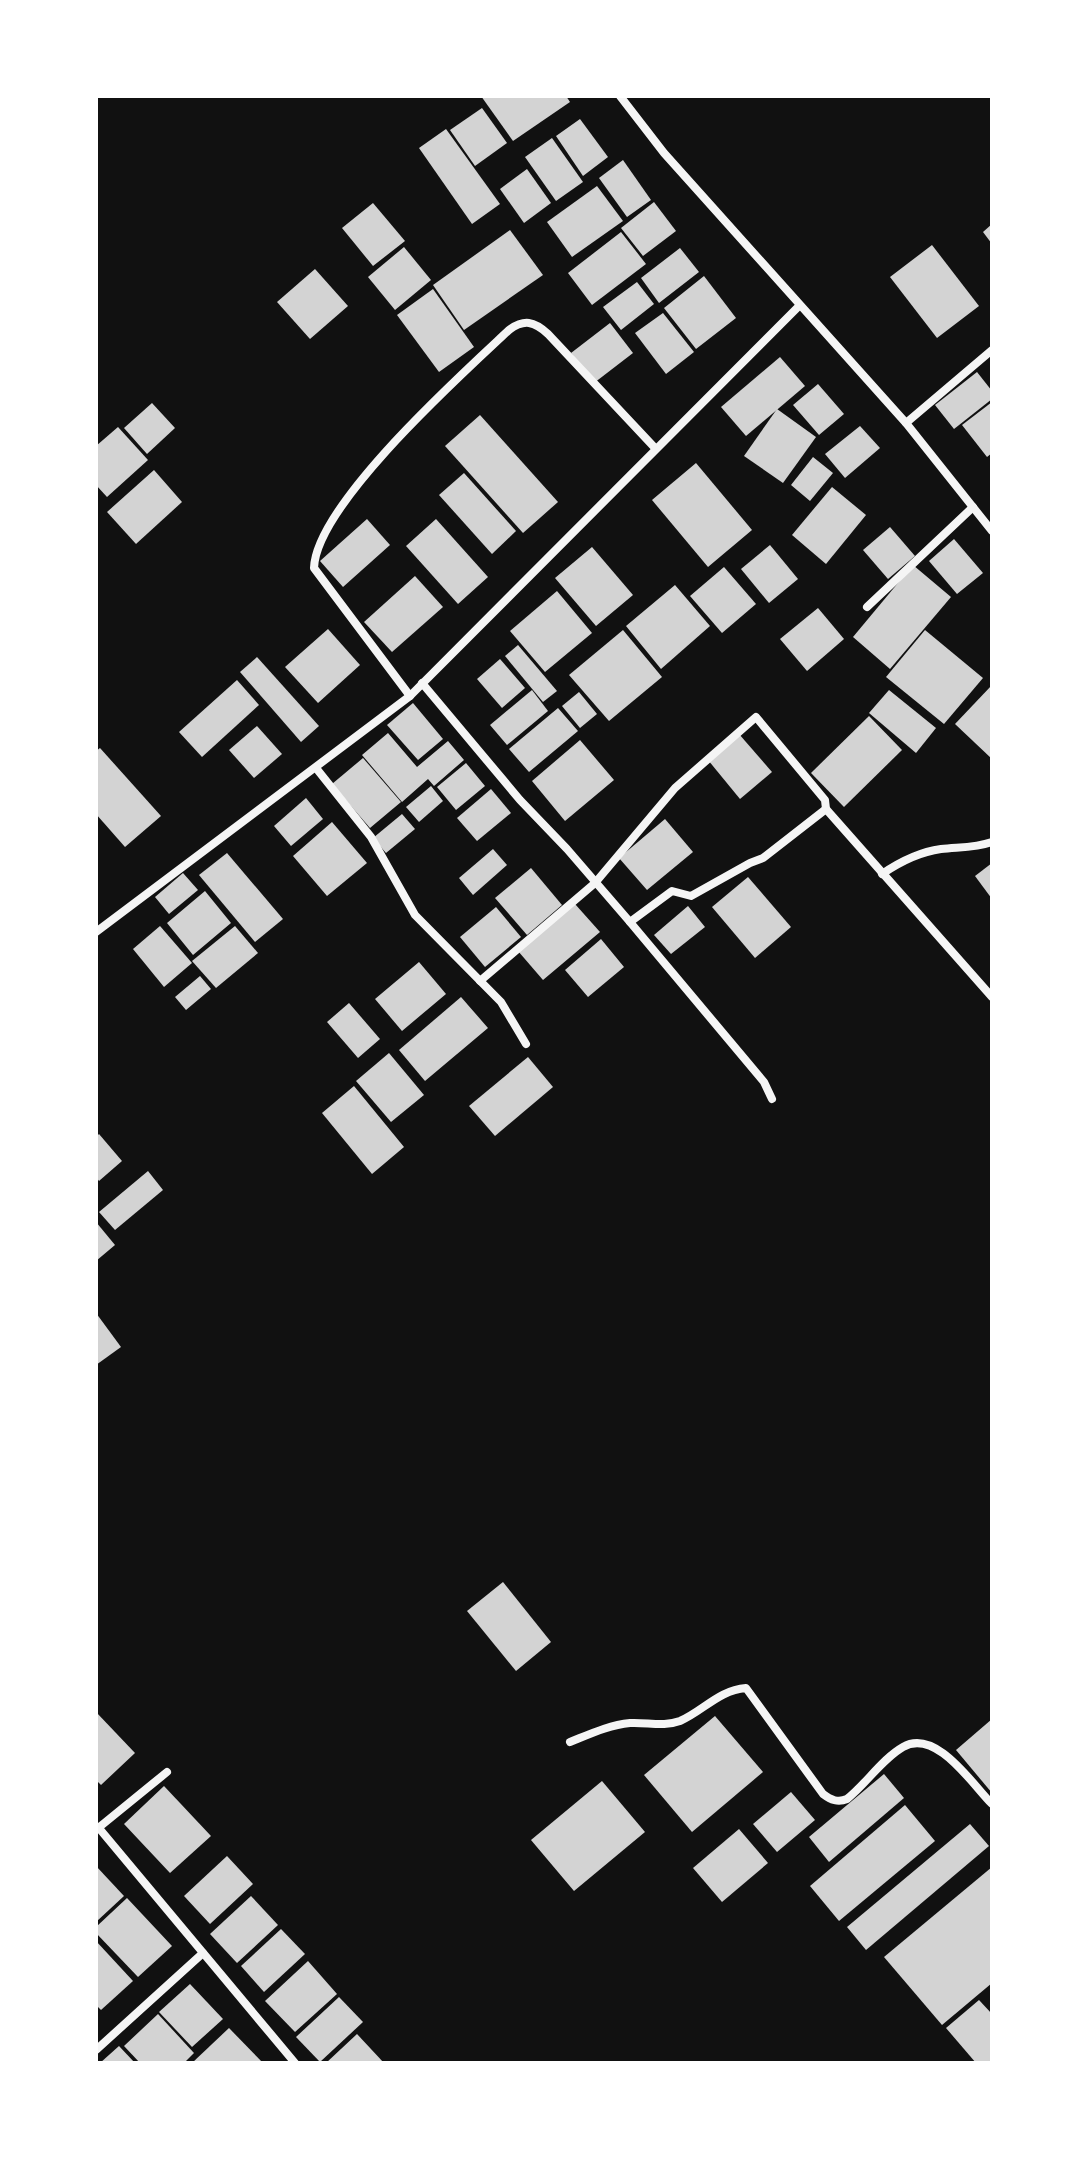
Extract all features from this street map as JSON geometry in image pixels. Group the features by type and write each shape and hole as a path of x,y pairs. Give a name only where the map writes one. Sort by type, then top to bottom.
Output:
{"street":[{"path":"620,96 664,153 906,423 992,531"},
{"path":"96,932 410,696 799,306"},
{"path":"410,696 314,568 314,553 322,534 408,427 509,330 520,322 526,322 538,325 548,334 655,448"},
{"path":"906,423 992,350"},
{"path":"867,607 973,507"},
{"path":"422,683 520,800 630,922 764,1082 772,1099"},
{"path":"480,981 595,883 675,788 753,717 758,719 825,800 826,809 992,997"},
{"path":"316,768 371,837 415,915 501,1002 526,1044"},
{"path":"630,922 672,891 691,896 763,858 826,809"},
{"path":"882,874 921,853 969,849 992,842"},
{"path":"570,1742 618,1725 677,1722 720,1696 746,1688 829,1798 841,1802 847,1799 901,1748 921,1742 937,1748 992,1804"},
{"path":"167,1772 97,1828 295,2063"},
{"path":"96,2050 203,1953"}],"building":[{"path":"481,96 566,96 570,102 513,141"},
{"path":"482,108 507,143 475,166 450,130"},
{"path":"580,119 608,157 583,176 556,136"},
{"path":"446,129 500,204 472,224 419,148"},
{"path":"552,138 583,182 556,201 525,157"},
{"path":"623,160 651,200 627,217 599,178"},
{"path":"527,169 551,203 524,223 500,189"},
{"path":"597,186 623,221 572,257 547,222"},
{"path":"654,202 676,231 643,256 621,228"},
{"path":"373,203 405,241 373,266 342,228"},
{"path":"992,224 992,244 983,232"},
{"path":"510,230 543,275 464,330 433,285"},
{"path":"621,232 646,264 592,305 568,273"},
{"path":"932,245 979,306 937,338 890,277"},
{"path":"404,247 431,280 395,310 368,277"},
{"path":"680,248 699,272 659,303 641,278"},
{"path":"315,269 348,306 310,339 277,302"},
{"path":"704,276 736,318 696,349 664,308"},
{"path":"637,282 654,304 621,330 603,307"},
{"path":"433,289 474,347 439,372 397,315"},
{"path":"663,313 694,352 666,374 635,333"},
{"path":"610,323 633,353 594,383 571,353"},
{"path":"780,357 805,386 746,436 721,407"},
{"path":"977,372 992,391 992,399 954,429 935,405"},
{"path":"818,384 844,414 819,435 793,405"},
{"path":"992,402 992,453 987,457 962,425"},
{"path":"152,403 175,428 147,454 124,428"},
{"path":"777,409 816,437 783,483 744,456"},
{"path":"480,415 558,502 523,533 445,446"},
{"path":"860,426 880,448 845,478 825,454"},
{"path":"118,427 148,460 107,497 96,485 96,446"},
{"path":"813,457 833,473 810,501 791,485"},
{"path":"696,463 752,530 708,567 652,500"},
{"path":"154,470 182,502 136,544 107,512"},
{"path":"464,473 516,531 492,554 439,495"},
{"path":"832,487 866,515 826,564 792,535"},
{"path":"367,519 390,545 343,587 320,561"},
{"path":"436,519 488,577 458,604 406,546"},
{"path":"890,527 915,556 888,579 863,550"},
{"path":"954,539 983,573 957,594 929,561"},
{"path":"770,545 798,579 769,603 741,569"},
{"path":"592,547 633,595 596,626 555,578"},
{"path":"913,565 951,597 890,669 853,637"},
{"path":"724,567 756,604 722,633 690,596"},
{"path":"415,576 443,607 392,652 364,622"},
{"path":"675,585 710,626 661,669 626,626"},
{"path":"557,591 592,633 545,672 510,631"},
{"path":"818,608 844,639 807,671 780,639"},
{"path":"328,629 360,665 318,703 285,667"},
{"path":"623,630 662,677 609,721 569,675"},
{"path":"925,630 983,678 944,724 886,677"},
{"path":"518,645 557,691 543,702 505,656"},
{"path":"257,657 319,726 301,742 240,672"},
{"path":"500,659 525,688 502,708 477,679"},
{"path":"237,680 259,705 202,757 179,732"},
{"path":"992,685 992,759 955,724"},
{"path":"532,690 548,711 507,745 490,725"},
{"path":"889,690 936,728 916,753 869,713"},
{"path":"579,692 597,714 580,728 562,706"},
{"path":"413,703 443,739 418,760 387,725"},
{"path":"558,708 578,731 529,772 509,749"},
{"path":"869,716 902,750 844,807 811,773"},
{"path":"257,726 282,754 254,778 229,750"},
{"path":"388,733 417,767 448,741 464,760 434,786 428,779 402,802 362,755"},
{"path":"739,734 772,772 740,799 708,760"},
{"path":"580,740 614,780 565,821 532,781"},
{"path":"100,748 161,816 125,847 96,814 96,751"},
{"path":"363,758 401,802 370,828 332,784"},
{"path":"466,763 485,786 456,810 437,787"},
{"path":"431,786 443,801 419,822 406,807"},
{"path":"491,789 511,813 477,841 457,818"},
{"path":"306,798 323,819 291,846 274,826"},
{"path":"402,814 415,829 386,853 373,838"},
{"path":"665,819 693,852 647,890 619,858"},
{"path":"332,822 367,863 327,896 293,856"},
{"path":"493,849 507,865 473,895 459,878"},
{"path":"227,853 283,919 255,942 199,875"},
{"path":"992,863 992,899 975,876"},
{"path":"531,868 562,905 527,935 495,898"},
{"path":"183,873 198,890 169,914 155,897"},
{"path":"748,877 791,927 755,958 712,907"},
{"path":"205,891 231,923 193,955 167,923"},
{"path":"575,904 600,932 543,980 518,951"},
{"path":"688,906 705,927 671,954 654,935"},
{"path":"496,907 521,937 485,967 460,937"},
{"path":"160,926 192,963 164,987 133,949"},
{"path":"235,926 258,953 216,988 192,961"},
{"path":"601,939 624,967 588,997 565,970"},
{"path":"419,962 446,994 402,1031 375,999"},
{"path":"200,976 211,989 186,1010 175,997"},
{"path":"461,997 488,1028 425,1081 399,1050"},
{"path":"349,1003 380,1039 358,1058 327,1022"},
{"path":"389,1053 424,1095 391,1122 356,1081"},
{"path":"528,1057 553,1087 495,1136 469,1106"},
{"path":"354,1086 404,1147 372,1174 322,1113"},
{"path":"99,1134 122,1161 99,1181 96,1177 96,1137"},
{"path":"148,1171 163,1190 115,1230 99,1212"},
{"path":"96,1222 115,1245 96,1261"},
{"path":"96,1313 121,1347 96,1365"},
{"path":"503,1582 551,1642 516,1671 467,1611"},
{"path":"96,1712 135,1753 101,1785 96,1780"},
{"path":"715,1716 763,1772 692,1832 644,1775"},
{"path":"992,1719 992,1793 956,1750"},
{"path":"884,1774 904,1798 829,1862 809,1837"},
{"path":"602,1781 645,1832 574,1891 531,1840"},
{"path":"164,1786 211,1836 170,1873 124,1824"},
{"path":"791,1792 815,1820 777,1852 753,1824"},
{"path":"905,1805 935,1841 839,1921 810,1886"},
{"path":"970,1824 989,1846 866,1950 847,1927"},
{"path":"739,1829 768,1863 722,1902 693,1868"},
{"path":"227,1856 253,1884 210,1924 184,1896"},
{"path":"96,1866 124,1896 96,1922"},
{"path":"992,1867 992,1983 942,2025 884,1957"},
{"path":"251,1896 278,1925 237,1963 210,1934"},
{"path":"127,1898 172,1946 138,1977 96,1933 96,1927"},
{"path":"281,1929 305,1954 264,1992 241,1966"},
{"path":"96,1941 133,1981 101,2010 96,2005"},
{"path":"308,1961 337,1994 295,2032 265,2001"},
{"path":"190,1984 223,2019 192,2047 159,2012"},
{"path":"339,1997 363,2022 320,2062 296,2037"},
{"path":"979,2000 992,2014 992,2063 976,2063 946,2028"},
{"path":"158,2014 194,2053 184,2063 140,2063 124,2046"},
{"path":"229,2028 263,2063 192,2063"},
{"path":"357,2034 384,2063 326,2063"},
{"path":"119,2046 135,2063 100,2063"}]}
